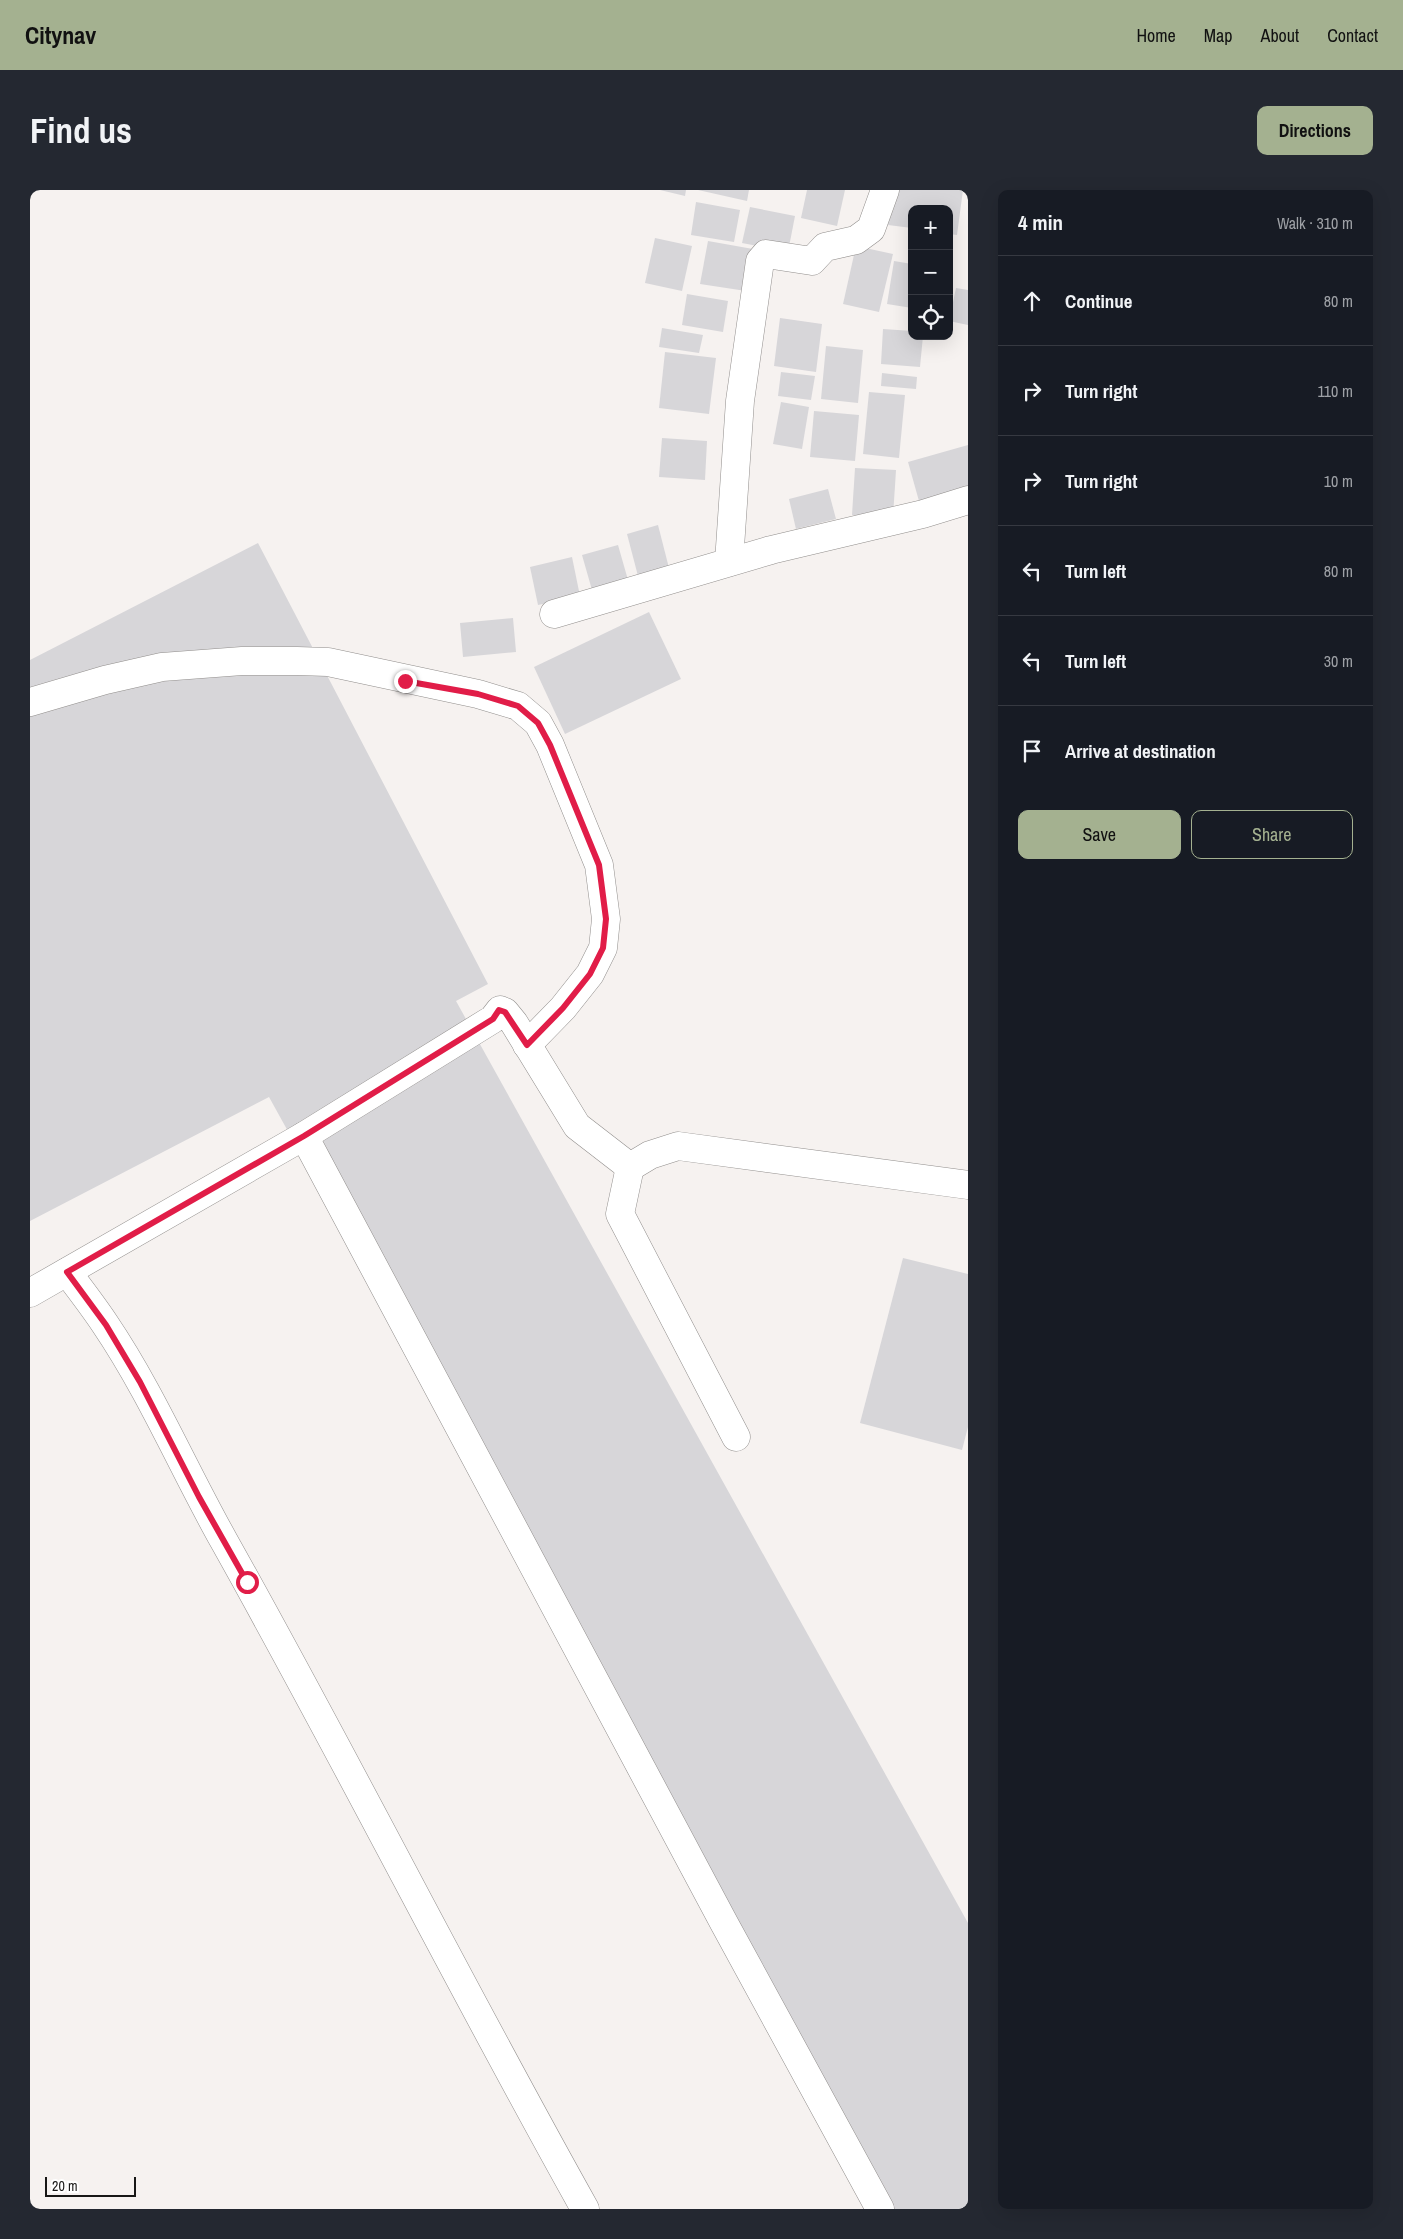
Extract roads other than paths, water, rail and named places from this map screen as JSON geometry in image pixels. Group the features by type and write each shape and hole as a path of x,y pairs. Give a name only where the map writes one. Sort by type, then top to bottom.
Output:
{"street":[{"path":"729,562 740,401 760,261 766,254 812,261 825,247 856,240 871,229 886,190"},
{"path":"554,614 771,550 923,514 968,500"},
{"path":"30,702 162,666 242,661 297,661 328,662 478,694 518,706 538,723 550,745 599,865 606,919 603,948 590,974 563,1008 527,1045"},
{"path":"30,1293 304,1136 493,1019 499,1010 505,1012 578,1126 630,1167"},
{"path":"304,1136 724,1923 880,2209"},
{"path":"736,1437 620,1214 630,1167 650,1155 678,1146 968,1185"},
{"path":"67,1272 106,1325 140,1382 199,1497 330,1731 491,2041 584,2209"}]}
